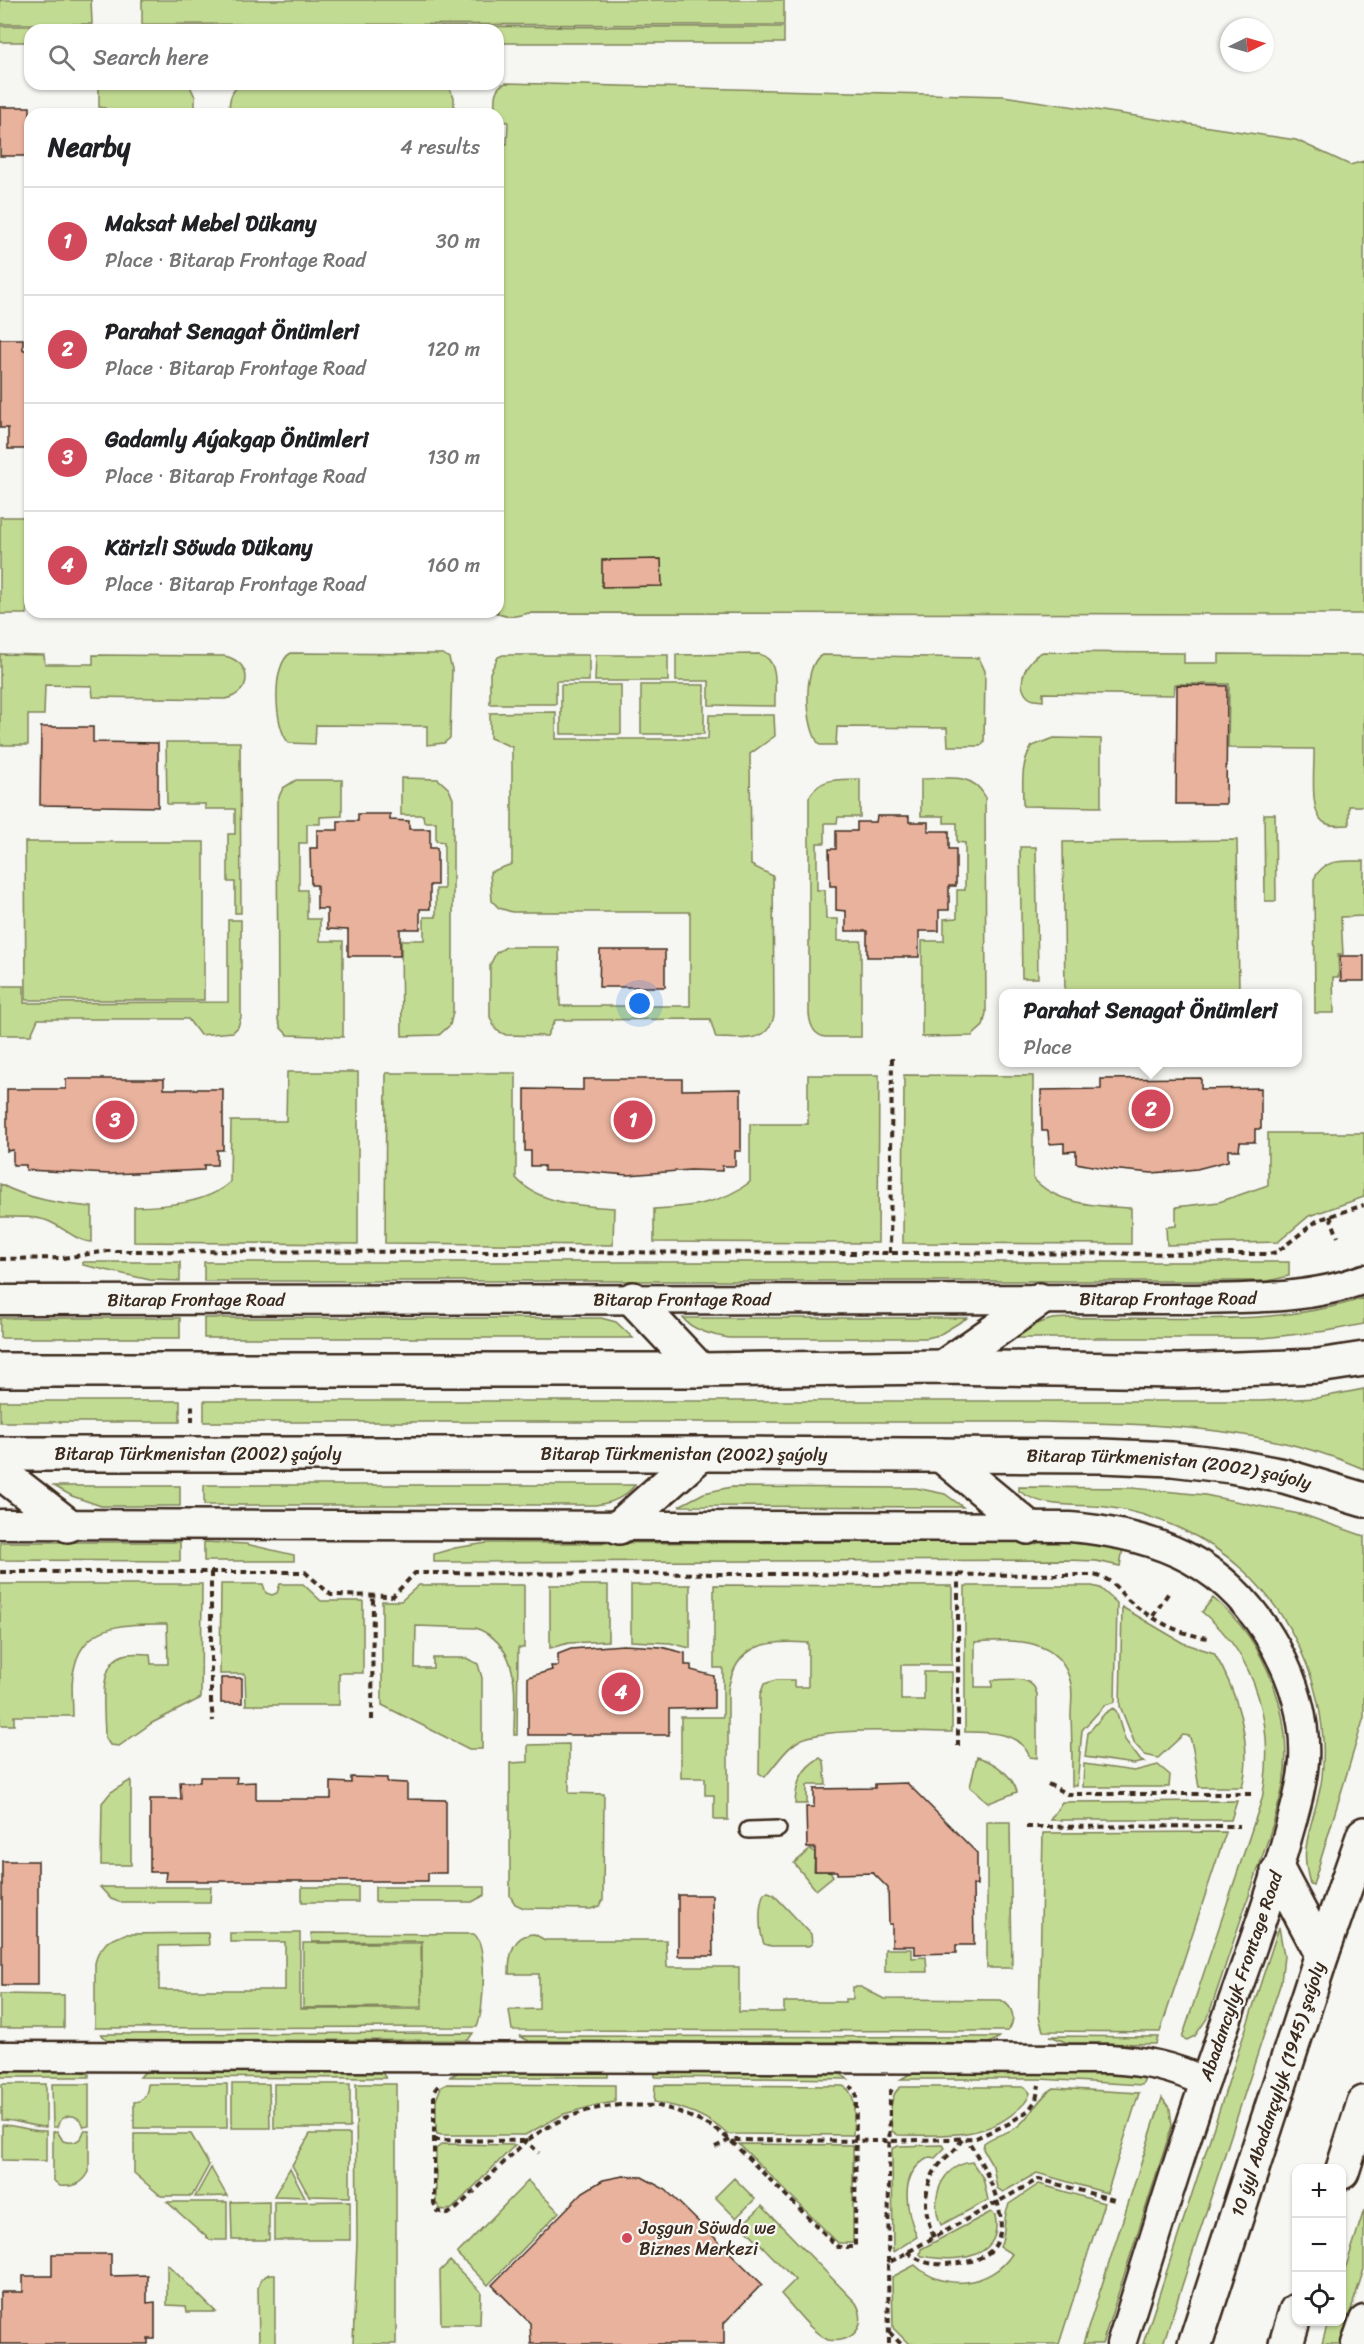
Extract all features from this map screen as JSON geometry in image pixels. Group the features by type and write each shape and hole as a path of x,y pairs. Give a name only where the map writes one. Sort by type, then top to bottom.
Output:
{"main road":[{"path":"633,1299 700,1370"},
{"path":"943,1367 1038,1300"},
{"path":"0,1370 700,1370 943,1367 1198,1371 1318,1366 1364,1359"},
{"name":"Bitarap Türkmenistan (2002) şaýoly","path":"0,1454 1102,1456 1231,1466 1284,1476 1364,1500"},
{"path":"619,1527 701,1454"},
{"path":"941,1455 1028,1527"},
{"path":"0,1472 68,1525"},
{"name":"10 ýyl Abadançylyk (1945) şaýoly","path":"1195,2344 1322,1954 1364,1834"},
{"path":"1278,1871 1322,1954"},
{"path":"1344,2164 1364,2103"}],"street":[{"name":"Bitarap Frontage Road","path":"0,1300 1244,1298 1307,1293 1364,1279"},
{"path":"0,1524 1028,1527"},
{"name":"Abadancylyk Frontage Road","path":"1028,1527 1100,1530 1131,1536 1190,1558 1213,1572 1253,1611 1284,1662 1293,1685 1303,1732 1304,1761 1301,1787 1278,1871 1205,2082 1121,2344"},
{"path":"0,2056 1108,2059 1161,2065 1205,2082"},
{"path":"1356,2344 1364,2320"}],"lane":[{"path":"748,1830 778,1829"}],"path":[{"path":"890,1253 892,1056"},
{"path":"0,1259 63,1258 108,1251 1269,1254 1277,1252 1318,1220 1364,1205"},
{"path":"1330,1216 1338,1237"},
{"path":"192,1401 192,1422"},
{"path":"0,1572 305,1572 331,1595 393,1596 415,1573 1068,1574 1106,1578 1134,1604 1152,1616 1193,1636 1209,1638"},
{"path":"211,1572 213,1721"},
{"path":"958,1574 958,1746"},
{"path":"1152,1616 1169,1592"},
{"path":"372,1720 373,1595"},
{"path":"1048,1784 1067,1794 1251,1794"},
{"path":"1026,1827 1240,1826"},
{"path":"1027,2084 1050,2085"},
{"path":"715,2147 730,2140 890,2141 976,2138 995,2131 1029,2110 1035,2100 1039,2084"},
{"path":"890,2344 888,2263 890,2093 897,2085"},
{"path":"539,2153 526,2140 434,2140 434,2203 437,2211 452,2212 526,2140 565,2118 592,2109 620,2105 659,2106 713,2127 730,2140 838,2247 855,2247 856,2094"},
{"path":"907,2252 919,2261 939,2264 973,2261 987,2256 996,2246 1001,2232 1001,2216 987,2172 964,2139"},
{"path":"934,2237 926,2214 930,2176 941,2162 956,2151 964,2139"},
{"path":"888,2263 1039,2180 1118,2201"},
{"path":"889,2332 901,2344"}],"green space":[{"path":"0,0 91,0 92,24 0,24"},
{"path":"142,0 784,0 784,25 142,24"},
{"path":"0,26 24,26 24,42 0,42"},
{"path":"504,27 784,27 784,43 504,43"},
{"path":"504,84 1003,96 1296,140 1350,165 1364,161 1364,614 529,613 504,616 504,144 507,144 508,122 504,122 504,108 495,108 495,100 496,91 504,90"},
{"path":"99,90 192,90 195,97 195,108 99,107"},
{"path":"234,90 450,90 454,97 454,108 229,108"},
{"path":"0,517 24,517 24,614 0,614"},
{"path":"1043,652 1184,653 1184,663 1219,663 1219,654 1364,655 1364,806 1349,806 1349,825 1331,825 1320,818 1314,800 1314,749 1228,748 1229,684 1175,684 1174,695 1043,693 1043,701 1035,700 1024,692 1023,678 1032,659"},
{"path":"291,653 443,654 449,658 452,669 450,738 444,743 427,745 427,726 316,725 315,744 289,743 280,724 277,696 280,669"},
{"path":"0,654 44,655 45,664 93,664 93,655 225,656 241,665 246,678 241,691 225,699 93,697 92,686 45,685 44,715 28,715 28,745 0,745"},
{"path":"759,654 771,662 773,668 775,706 709,705 709,681 676,681 676,655"},
{"path":"503,655 589,655 589,681 556,681 556,704 490,704 490,673 498,657"},
{"path":"596,655 668,655 668,681 595,681"},
{"path":"822,655 979,658 985,671 984,743 980,746 948,746 947,728 837,727 836,745 820,745 811,726 808,698 811,671"},
{"path":"561,685 621,685 621,734 561,734"},
{"path":"641,685 704,685 704,734 641,734"},
{"path":"556,712 556,739 708,739 709,715 774,715 775,736 750,754 751,865 773,876 774,1015 771,1025 760,1035 743,1039 716,1038 710,1019 555,1020 547,1036 506,1035 496,1030 490,1017 490,965 496,953 506,947 559,947 560,1006 690,1006 690,912 512,912 499,908 492,901 490,872 512,864 512,747 490,738 490,713"},
{"path":"1054,738 1101,739 1101,807 1023,806 1023,775 1028,753 1032,746"},
{"path":"166,742 240,742 241,913 235,913 235,882 228,882 228,834 235,834 235,809 205,809 205,804 167,804"},
{"path":"401,778 438,779 449,789 453,799 453,1012 450,1025 439,1035 402,1036 401,940 424,940 424,917 436,917 436,889 444,889 444,842 436,841 436,822 424,822 423,815 401,815"},
{"path":"957,778 965,780 973,783 985,796 986,1013 983,1026 972,1036 922,1037 922,941 944,941 944,919 957,918 957,890 965,890 965,843 957,842 957,823 944,823 944,816 921,816 921,779"},
{"path":"860,779 860,817 838,817 837,823 825,823 825,843 817,843 817,890 825,890 826,919 838,919 838,941 861,941 861,1037 825,1037 815,1031 809,1014 809,797 819,785 825,782"},
{"path":"296,780 342,780 342,816 320,817 320,824 307,824 307,843 299,843 299,890 307,890 307,919 320,919 320,941 343,941 343,1037 288,1035 281,1028 278,1020 277,801 283,788"},
{"path":"1264,814 1275,814 1276,901 1265,901"},
{"path":"1237,840 1239,989 1065,989 1063,842"},
{"path":"25,842 204,842 204,1000 26,1000"},
{"path":"1020,847 1036,847 1038,978 1022,978"},
{"path":"1342,861 1364,861 1364,916 1341,917 1343,954 1338,954 1339,977 1333,977 1334,1013 1315,1013 1314,879 1323,867 1329,864"},
{"path":"228,920 241,920 241,1017 238,1027 233,1032 200,1035 188,1019 38,1019 31,1035 0,1035 0,986 24,986 24,1003 228,1002"},
{"path":"287,1072 358,1072 358,1244 134,1242 134,1207 198,1199 210,1195 230,1182 231,1121 286,1121"},
{"path":"386,1073 516,1073 516,1178 537,1193 562,1202 614,1208 613,1245 385,1243"},
{"path":"808,1075 879,1075 878,1243 654,1242 654,1209 716,1200 750,1182 750,1124 808,1124"},
{"path":"904,1075 1033,1076 1033,1178 1054,1194 1066,1199 1092,1205 1131,1208 1131,1244 903,1243"},
{"path":"1268,1133 1364,1133 1364,1197 1309,1216 1278,1242 1167,1245 1166,1227 1176,1226 1176,1207 1219,1202 1268,1185"},
{"path":"0,1184 22,1194 45,1200 92,1207 92,1242 81,1240 42,1219 0,1217"},
{"path":"83,1262 180,1262 180,1281 150,1280 83,1265"},
{"path":"204,1262 1289,1262 1289,1276 1268,1281 204,1281"},
{"path":"1364,1298 1364,1324 1327,1331 1263,1338 1013,1338 1033,1325 1052,1319 1211,1319 1273,1316 1334,1306"},
{"path":"0,1318 180,1318 180,1338 0,1338"},
{"path":"204,1318 601,1318 616,1322 633,1338 204,1338"},
{"path":"683,1318 967,1318 939,1335 927,1338 729,1338 697,1329"},
{"path":"1364,1389 1364,1469 1326,1454 1247,1435 1125,1424 1044,1422 204,1422 204,1401 1260,1401 1317,1398"},
{"path":"0,1401 180,1401 180,1422 0,1422"},
{"path":"204,1485 635,1485 617,1499 595,1505 204,1505"},
{"path":"54,1486 180,1486 180,1506 101,1506 72,1496"},
{"path":"731,1487 916,1488 945,1494 963,1507 679,1506 704,1493"},
{"path":"1019,1487 1132,1488 1205,1495 1304,1515 1364,1536 1364,1717 1313,1885 1310,1884 1308,1876 1305,1853 1322,1777 1323,1739 1318,1702 1307,1665 1291,1631 1270,1599 1244,1571 1214,1548 1181,1529 1125,1510 1040,1501 1019,1491"},
{"path":"0,1542 180,1542 180,1561 0,1560"},
{"path":"204,1542 246,1544 294,1555 294,1561 204,1561"},
{"path":"487,1543 1097,1543 1123,1548 1120,1566 1096,1561 1066,1560 434,1562 434,1554"},
{"path":"0,1584 202,1584 201,1698 152,1723 119,1746 110,1745 105,1737 104,1692 105,1680 113,1661 128,1654 150,1654 151,1664 168,1664 167,1624 125,1625 100,1633 89,1640 81,1651 73,1677 73,1716 14,1716 14,1725 0,1725"},
{"path":"221,1584 263,1584 266,1593 272,1595 277,1593 280,1584 303,1584 321,1601 363,1601 363,1673 339,1673 339,1705 246,1705 245,1674 220,1674"},
{"path":"419,1585 524,1585 524,1648 518,1648 517,1735 514,1735 514,1688 509,1659 502,1647 491,1636 476,1628 416,1626 415,1668 433,1668 433,1658 466,1658 478,1664 482,1678 482,1749 469,1749 382,1705 382,1601 401,1601"},
{"path":"550,1585 608,1585 608,1641 569,1643 550,1648"},
{"path":"631,1585 690,1585 690,1648 670,1643 631,1641"},
{"path":"714,1585 952,1586 952,1665 901,1665 901,1700 924,1700 924,1672 952,1672 952,1732 851,1731 813,1736 800,1740 790,1747 765,1777 759,1773 760,1695 764,1684 776,1680 794,1680 794,1687 808,1687 808,1643 779,1642 756,1648 738,1662 728,1690 728,1820 714,1820 714,1795 705,1795 705,1778 681,1778 681,1717 723,1717 723,1668 714,1668"},
{"path":"965,1586 1092,1586 1100,1588 1117,1603 1115,1702 1105,1705 1082,1730 1077,1786 1072,1786 1071,1684 1066,1669 1057,1657 1046,1649 1034,1644 1019,1642 975,1642 975,1687 992,1687 992,1680 1012,1679 1030,1683 1034,1688 1037,1694 1037,1758 1030,1757 1019,1742 1011,1738 993,1733 965,1732"},
{"path":"1213,1598 1248,1636 1273,1683 1285,1734 1286,1760 1283,1786 1273,1824 1208,2017 1195,2036 1187,2040 1182,2038 1262,1799 1266,1773 1264,1721 1258,1696 1237,1651 1221,1630 1202,1612"},
{"path":"1122,1607 1183,1643 1214,1653 1229,1683 1241,1718 1246,1753 1242,1787 1199,1787 1189,1736 1183,1735 1158,1758 1145,1755 1135,1744 1120,1706"},
{"path":"1113,1708 1125,1740 1144,1762 1134,1764 1085,1757 1088,1733 1105,1713"},
{"path":"569,1744 569,1793 604,1794 603,1900 600,1906 591,1909 524,1908 515,1904 510,1896 510,1763 528,1762 528,1745"},
{"path":"977,1757 1002,1770 1011,1780 1017,1792 989,1803 970,1787"},
{"path":"820,1758 824,1761 826,1785 807,1785 807,1804 795,1804 797,1789 804,1771"},
{"path":"1084,1764 1134,1771 1158,1765 1170,1775 1169,1787 1083,1787"},
{"path":"131,1780 131,1865 101,1865 102,1803 111,1792"},
{"path":"1237,1801 1231,1820 1050,1820 1062,1802"},
{"path":"987,1822 1010,1822 1012,1968 987,1968"},
{"path":"1226,1832 1160,2032 1043,2031 1039,2017 1043,1833"},
{"path":"811,1849 815,1853 814,1871 830,1871 833,1876 816,1890 794,1863"},
{"path":"100,1887 211,1887 210,1902 119,1902 111,1899"},
{"path":"302,1887 358,1887 358,1902 302,1902"},
{"path":"375,1887 485,1887 485,1895 472,1902 375,1902"},
{"path":"764,1893 773,1894 811,1934 812,1944 808,1946 771,1946 764,1944 760,1911"},
{"path":"1279,1927 1284,1956 1281,1982 1163,2344 1143,2344"},
{"path":"208,1933 209,1945 159,1946 159,1990 285,1990 285,1942 230,1942 230,1933 300,1933 300,2009 422,2009 422,1941 312,1942 311,1933 474,1934 478,1940 483,1964 483,1993 477,2027 95,2028 95,1963 98,1953 107,1942 125,1934"},
{"path":"534,1934 545,1940 666,1940 667,1967 739,1967 739,2012 784,2012 784,2002 845,2002 845,1999 853,1999 853,1987 861,1987 884,1999 1001,2000 1009,2006 1013,2018 1008,2031 512,2030 509,2010 539,2009 539,1974 509,1974 511,1954 516,1942 527,1935"},
{"path":"303,1943 421,1943 422,2007 303,2008"},
{"path":"885,1949 912,1949 912,1958 926,1957 927,1972 885,1972"},
{"path":"0,1994 64,1995 64,2028 0,2028"},
{"path":"473,2033 468,2040 108,2041 101,2034"},
{"path":"519,2036 1000,2037 989,2043 529,2041"},
{"path":"1050,2036 1158,2037 1156,2044 1068,2043"},
{"path":"0,2070 78,2070 89,2074 89,2077 0,2077"},
{"path":"154,2070 374,2070 382,2073 386,2078 140,2077"},
{"path":"462,2071 608,2072 608,2077 449,2077"},
{"path":"655,2072 839,2073 848,2079 655,2077"},
{"path":"926,2072 1092,2072 1146,2075 1142,2085 1040,2079 901,2079 910,2074"},
{"path":"2,2084 46,2084 46,2127 2,2120"},
{"path":"52,2084 89,2084 89,2126 84,2127 75,2116 66,2116 57,2127 53,2127"},
{"path":"148,2084 227,2084 227,2128 134,2128 134,2102 145,2096"},
{"path":"232,2084 269,2084 270,2128 232,2128"},
{"path":"274,2084 350,2084 350,2128 274,2128"},
{"path":"356,2084 396,2084 396,2344 353,2344 357,2240"},
{"path":"447,2084 615,2085 615,2102 564,2114 525,2135 442,2135 437,2134 436,2130 436,2100 441,2087"},
{"path":"655,2085 843,2086 851,2094 853,2101 853,2135 727,2134 711,2122 693,2113 654,2102"},
{"path":"901,2087 1025,2087 1030,2093 1018,2109 990,2127 960,2134 898,2135 892,2131 891,2107 894,2095"},
{"path":"1054,2088 1139,2093 1107,2193 1037,2173 1003,2192 997,2188 993,2166 983,2149 984,2143 1018,2126"},
{"path":"1162,2098 1170,2109 1172,2126 1102,2344 1083,2344"},
{"path":"2,2125 46,2131 46,2161 2,2160"},
{"path":"57,2131 63,2141 70,2142 79,2140 84,2131 89,2131 89,2172 77,2184 60,2186 53,2180 53,2132"},
{"path":"134,2134 191,2134 209,2165 192,2196 161,2196 134,2173"},
{"path":"310,2134 350,2134 350,2197 309,2196 292,2165"},
{"path":"442,2144 515,2145 452,2209 446,2210 440,2209 436,2203 436,2149"},
{"path":"739,2144 853,2145 853,2243 838,2243"},
{"path":"943,2145 945,2148 935,2158 930,2157 912,2172 907,2193 910,2215 917,2237 893,2252 892,2149 898,2146"},
{"path":"972,2162 983,2178 988,2200 941,2225 936,2205 940,2185 952,2170"},
{"path":"211,2168 227,2196 195,2197"},
{"path":"290,2168 305,2197 274,2196"},
{"path":"734,2178 755,2199 736,2218 715,2197"},
{"path":"528,2181 559,2212 488,2285 457,2254"},
{"path":"1039,2184 1104,2203 1059,2344 909,2344 893,2328 892,2277 915,2265 926,2274 952,2282 966,2282 992,2273 1012,2254 1000,2247 1009,2204"},
{"path":"269,2201 269,2240 232,2240 231,2202"},
{"path":"350,2201 350,2240 274,2240 274,2202"},
{"path":"167,2202 227,2202 227,2240 210,2240"},
{"path":"762,2206 856,2303 861,2319 851,2336 845,2339 828,2340 821,2336 781,2294 795,2280 742,2225"},
{"path":"1364,2210 1364,2269 1346,2325 1346,2266"},
{"path":"991,2212 995,2215 996,2230 992,2242 984,2250 974,2255 948,2259 920,2254 921,2249"},
{"path":"450,2261 481,2292 480,2324 441,2324 440,2271"},
{"path":"167,2264 216,2312 187,2312 186,2306 167,2305"},
{"path":"269,2274 275,2274 275,2344 259,2344 258,2288 261,2279"},
{"path":"1327,2326 1346,2326 1340,2344 1322,2344"}],"building":[{"path":"0,107 30,107 24,108 24,156 0,156"},
{"path":"0,339 23,339 24,449 8,449 8,428 0,428"},
{"path":"661,559 662,586 602,587 602,560"},
{"path":"1177,685 1227,686 1226,804 1176,804"},
{"path":"41,727 93,727 93,742 158,743 158,807 40,805"},
{"path":"358,814 390,814 390,820 409,821 409,829 430,829 430,848 437,848 437,885 430,885 430,909 420,909 420,929 400,929 400,956 348,956 348,930 327,929 327,909 317,909 317,885 311,885 310,848 317,848 317,830 338,830 338,821 358,821"},
{"path":"877,816 909,816 909,822 928,822 928,831 949,831 949,849 956,849 956,886 949,886 949,910 939,910 939,931 919,931 919,957 867,957 867,931 846,931 846,911 836,910 836,886 830,886 829,849 836,849 836,831 857,831 857,822 876,822"},
{"path":"600,950 665,950 665,987 599,987"},
{"path":"1340,956 1364,956 1364,981 1341,981"},
{"path":"1201,1078 1201,1089 1261,1088 1261,1129 1255,1129 1255,1142 1240,1142 1239,1150 1228,1150 1228,1161 1197,1169 1152,1173 1109,1169 1076,1163 1076,1151 1064,1152 1064,1143 1049,1144 1048,1131 1042,1131 1041,1090 1101,1089 1101,1079"},
{"path":"66,1079 164,1079 164,1089 223,1089 223,1150 217,1150 217,1165 204,1165 204,1170 110,1174 26,1170 26,1165 13,1165 13,1150 7,1151 7,1089 66,1089"},
{"path":"583,1079 682,1079 682,1090 741,1089 741,1151 735,1151 735,1166 722,1166 722,1171 690,1170 628,1175 544,1171 544,1166 531,1166 531,1151 525,1151 525,1089 583,1090"},
{"path":"623,1645 661,1647 685,1653 685,1665 691,1665 691,1670 714,1676 714,1708 669,1709 669,1735 528,1735 528,1677 552,1670 551,1666 558,1666 558,1654 571,1649"},
{"path":"221,1678 242,1678 242,1703 221,1703"},
{"path":"200,1777 237,1777 236,1783 256,1782 256,1799 331,1799 331,1782 351,1783 351,1777 387,1778 387,1782 407,1783 407,1799 446,1800 446,1873 428,1873 428,1881 165,1881 166,1872 150,1872 150,1799 181,1799 180,1782 200,1782"},
{"path":"907,1783 977,1853 977,1885 973,1885 974,1945 956,1945 956,1953 915,1954 915,1946 892,1946 888,1888 873,1873 837,1874 837,1871 815,1871 815,1848 807,1848 806,1807 814,1807 814,1789 875,1788 875,1784"},
{"path":"2,1861 38,1861 38,1985 2,1985"},
{"path":"678,1895 712,1895 713,1956 678,1956"},
{"name":"Joşgun Söwda we Biznes Merkezi","path":"623,2176 642,2177 666,2190 762,2284 724,2323 724,2344 531,2344 530,2323 492,2285 583,2192 603,2180"},
{"path":"52,2254 111,2254 111,2276 147,2275 147,2303 155,2302 155,2339 148,2339 148,2344 0,2344 0,2292 23,2292 23,2276 52,2276"}],"place":[{"name":"Parahat Senagat Önümleri","path":"1151,1109"},
{"name":"Gadamly Aýakgap Önümleri","path":"115,1120"},
{"name":"Maksat Mebel Dükany","path":"633,1120"},
{"name":"Kärizli Söwda Dükany","path":"621,1692"},
{"name":"Joşgun Söwda we Biznes Merkezi","path":"627,2238"}]}
